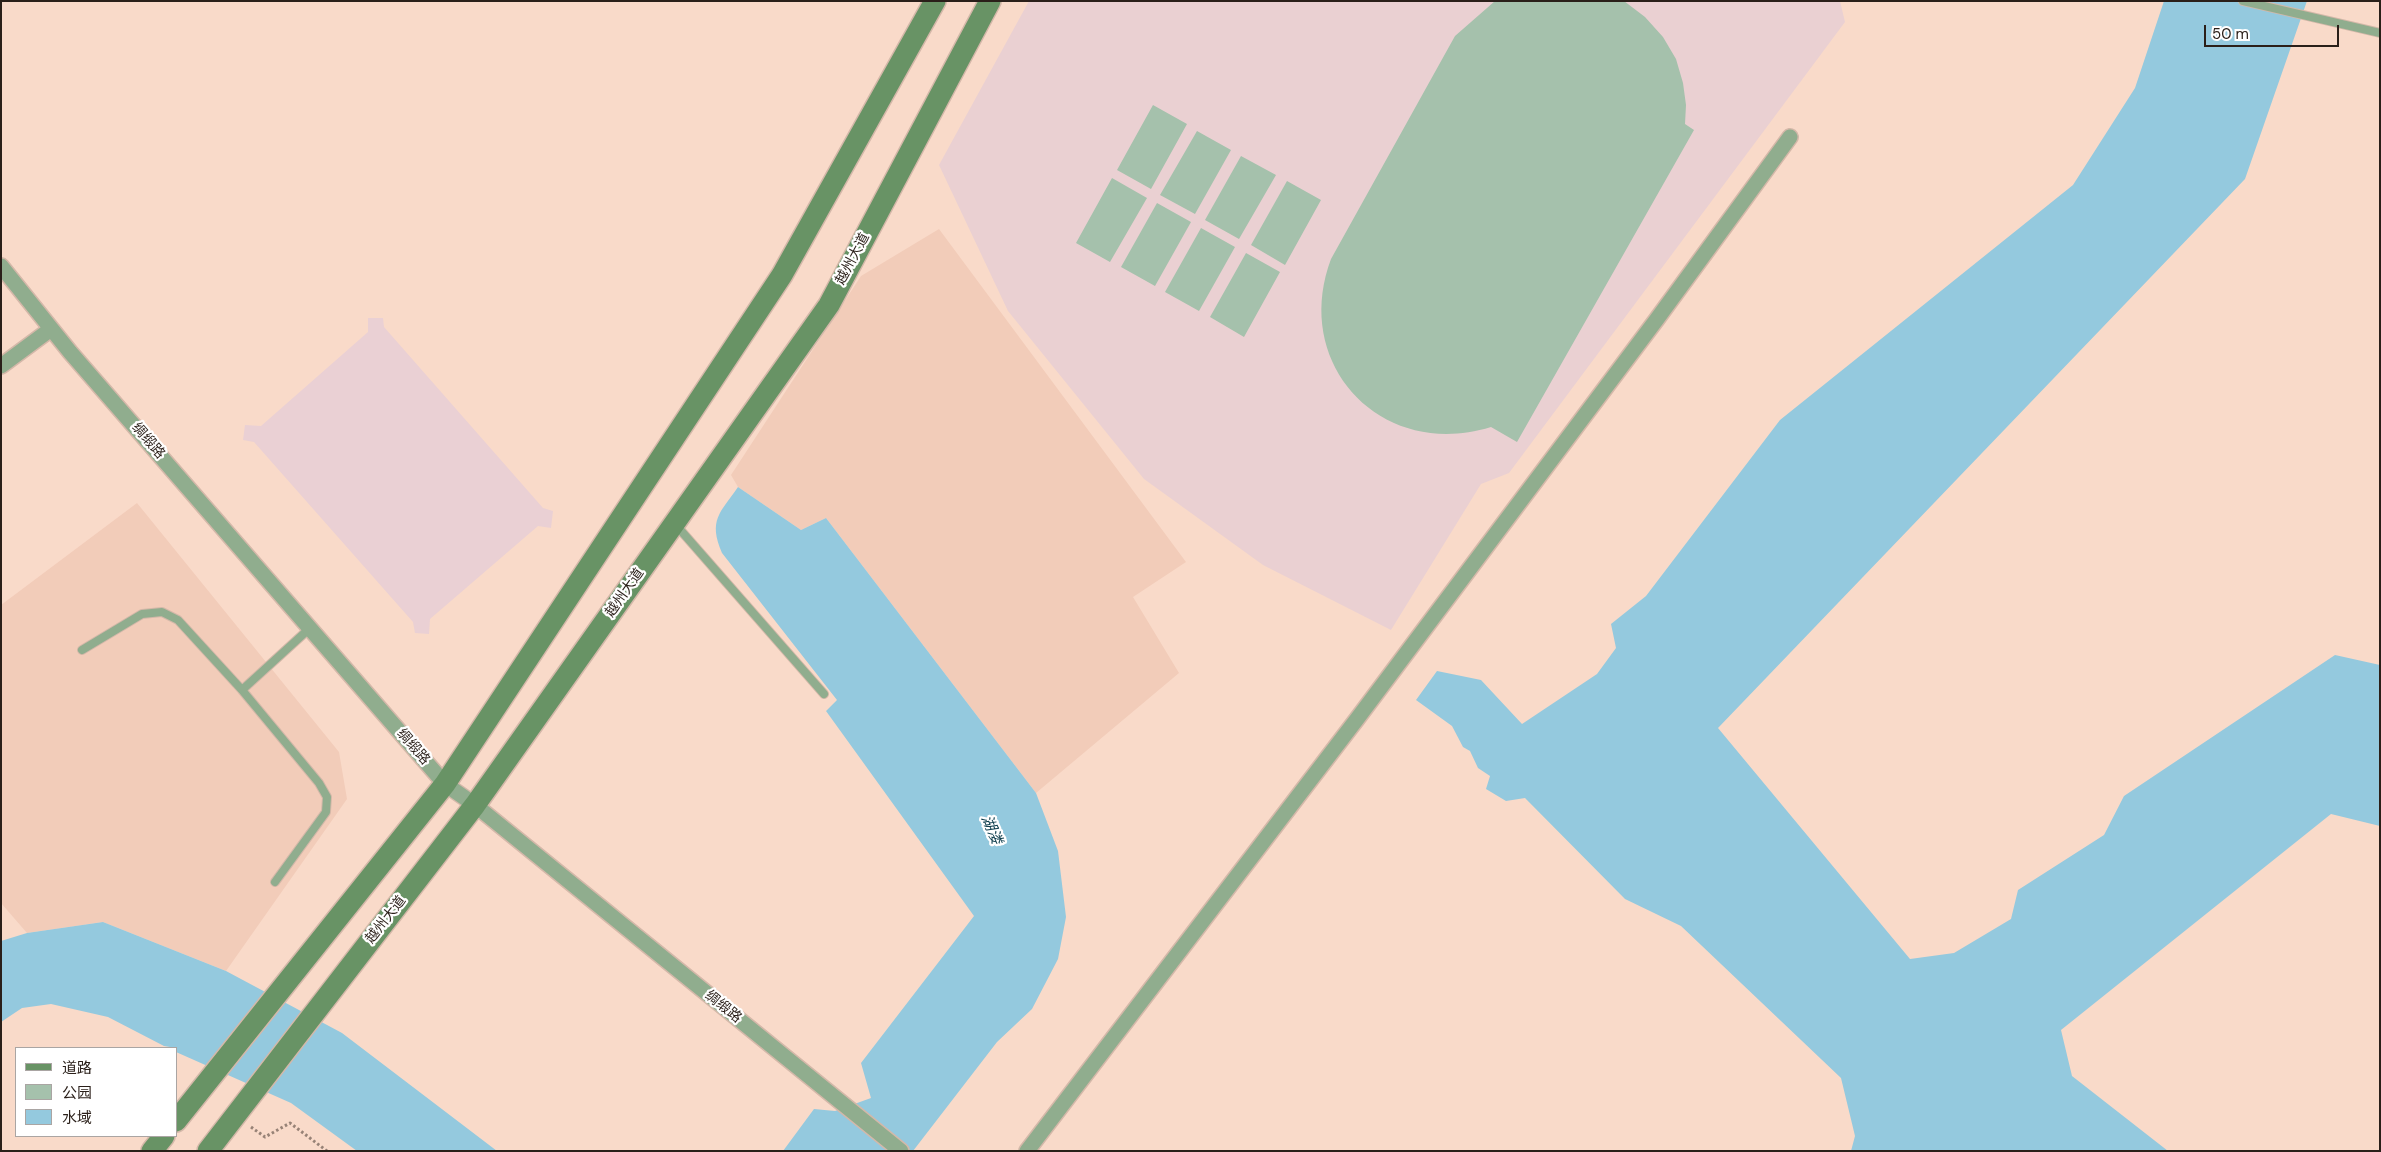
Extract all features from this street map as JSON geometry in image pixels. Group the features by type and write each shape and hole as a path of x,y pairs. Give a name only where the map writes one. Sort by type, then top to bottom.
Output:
{"main road":[{"path":"178,1119 445,784 782,275 935,1"},
{"name":"越州大道","path":"208,1151 475,806 829,305 990,1"},
{"path":"152,1151 163,1137"}],"street":[{"path":"1027,1151 1357,719 1657,319 1790,137"},
{"name":"绸缎路","path":"1,266 51,329 445,784 475,806 900,1151"},
{"path":"1,366 51,329"}],"lane":[{"path":"2243,1 2380,33"},
{"path":"674,524 824,694"},
{"path":"82,650 142,614 162,612 178,620 242,690 319,783 328,797 326,812 275,882"},
{"path":"242,690 310,628"}],"path":[{"path":"265,1137 290,1123 327,1151"}],"shaded area":[{"path":"1029,1 1840,1 1845,22 1509,473 1481,484 1391,630 1263,565 1144,479 1008,311 939,165"},
{"path":"939,229 1186,562 1133,597 1179,673 1036,793 826,518 801,530 738,487 731,475 861,276"},
{"path":"368,318 383,318 384,327 543,508 553,511 551,528 538,526 430,619 429,634 415,633 413,622 254,442 243,440 245,425 261,426 368,332"},
{"path":"137,503 339,752 347,799 226,971 103,922 27,933 1,903 1,605"}],"green space":[{"path":"1495,1 1624,1 1645,17 1663,37 1676,59 1683,83 1686,105 1685,124 1694,130 1517,442 1491,427 1451,434 1414,430 1382,417 1355,396 1335,368 1324,335 1322,298 1331,259 1455,36"},
{"path":"1153,105 1187,124 1151,189 1117,170"},
{"path":"1197,131 1231,150 1195,214 1160,195"},
{"path":"1241,156 1276,175 1239,239 1205,220"},
{"path":"1112,178 1147,198 1110,262 1076,243"},
{"path":"1287,181 1321,200 1285,265 1251,245"},
{"path":"1157,203 1191,222 1155,286 1121,267"},
{"path":"1201,228 1235,247 1199,311 1165,292"},
{"path":"1246,253 1280,272 1244,337 1210,317"}],"water":[{"path":"2164,1 2307,1 2245,179 1718,728 1910,959 1954,953 2011,919 2018,890 2104,835 2124,796 2335,655 2380,665 2380,826 2331,814 2061,1030 2072,1076 2168,1151 1851,1151 1855,1136 1841,1078 1681,926 1625,899 1525,798 1506,801 1486,789 1490,776 1478,768 1470,751 1463,747 1452,726 1416,700 1437,671 1481,680 1522,724 1597,674 1616,648 1611,624 1646,596 1780,420 2073,185 2135,88"},
{"name":"湖溇","path":"738,487 801,530 826,518 1036,793 1058,851 1066,917 1058,959 1032,1009 997,1042 913,1151 783,1151 814,1109 835,1111 871,1098 861,1063 974,916 826,711 837,700 722,553 718,542 716,524 721,511"},
{"path":"103,922 226,971 342,1033 497,1151 357,1151 291,1103 178,1053 178,1047 164,1046 108,1017 51,1004 22,1008 1,1022 1,941 27,933"}]}
